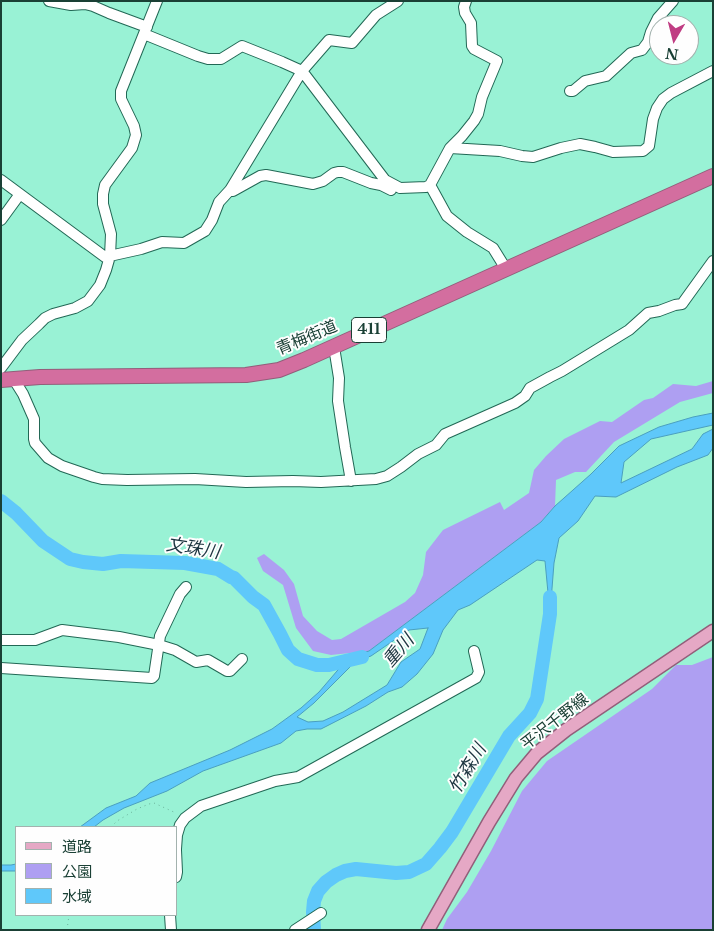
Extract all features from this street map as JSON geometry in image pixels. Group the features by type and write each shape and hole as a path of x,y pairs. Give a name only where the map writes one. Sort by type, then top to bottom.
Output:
{"highway":[{"name":"青梅街道","path":"7,379 40,376 246,375 279,370 713,176"}],"main road":[{"name":"平沢千野線","path":"428,930 516,778 537,753 566,730 713,631"}],"street":[{"path":"49,1 93,6 198,56 221,59 242,46 302,71 384,180 400,188 430,186"},
{"path":"1,368 22,340 44,318 75,308 88,301 100,285 110,256 111,234 103,204 105,185 132,148 136,135 134,126 121,99 121,91 157,1"},
{"path":"1,180 106,257 142,250 162,242 184,243 205,231 212,220 219,202 230,190 302,71 329,40 352,43 376,15 398,1"},
{"path":"430,186 450,148 466,131 478,114 482,97 498,61 474,49 472,46 471,23 464,8 466,1"},
{"path":"570,91 573,91 585,81 606,76 631,54 642,50 648,42 658,18 673,1"},
{"path":"450,148 500,151 533,157 580,144 595,146 613,152 644,151 649,146 653,118 663,99 713,71"},
{"path":"230,190 233,191 260,176 266,175 313,184 323,182 338,172 381,185 398,194 407,193 411,188"},
{"path":"430,186 447,216 467,232 493,248 506,269"},
{"path":"1,220 20,194"},
{"path":"7,379 24,394 34,419 35,443 48,458 62,466 94,477 102,479 195,479 246,482 376,480 387,476 418,454 436,445 445,434 515,403 530,388 562,371 629,330 648,313 682,304 713,261"},
{"path":"334,347 339,378 338,401 351,481"},
{"path":"1,668 152,678 154,676 160,636 180,594 186,587"},
{"path":"1,640 35,640 62,630 119,637 158,645 175,650 196,662 208,660 227,671 230,671 242,659"},
{"path":"178,832 185,818 202,806 275,781 298,777 476,678 479,672 474,651"},
{"path":"295,930 320,914"},
{"path":"170,916 171,930"}],"path":[{"path":"112,826 137,809 154,803 185,818"},
{"path":"67,930 69,916"}],"green space":[{"path":"713,381 713,393 680,402 614,442 586,472 575,472 556,480 555,506 541,522 369,651 331,655 313,651 296,628 283,585 263,571 257,558 264,554 284,570 294,584 303,616 317,631 332,640 341,639 405,602 415,593 423,575 426,552 443,530 500,502 504,510 529,493 534,470 564,439 600,421 612,422 644,400 653,398 673,384 696,386"},
{"path":"713,657 713,930 442,930 447,919 467,892 491,851 522,791 547,761 652,689 676,665 692,665"}],"water":[{"path":"713,413 713,425 651,439 624,462 621,483 692,449 703,434 713,429 713,448 708,455 677,467 616,497 595,496 578,521 559,538 554,563 550,614 545,561 537,560 470,605 458,610 443,630 433,654 417,674 402,687 388,692 366,706 321,729 296,731 281,743 203,771 167,791 124,808 95,826 81,826 106,808 136,796 150,783 230,750 272,729 319,692 349,657 369,651 541,522 555,506 619,446 659,427","holes":["428,628 420,649 401,662 387,685 343,712 323,721 308,722 297,717 314,703 356,661 371,656 409,630"]},
{"path":"15,864 15,871 1,871 1,865"}],"waterway":[{"name":"文珠川","path":"1,501 16,513 43,541 70,559 103,564 121,561 185,563 218,569 234,578 264,605 288,650 298,659 317,665 329,665 362,657"},
{"name":"竹森川","path":"314,930 314,901 318,891 326,882 345,871 356,869 396,873 409,872 426,864 452,832 509,736 530,713 537,699 550,614 550,597"}],"water label":[{"name":"重川","path":"399,651"}]}
